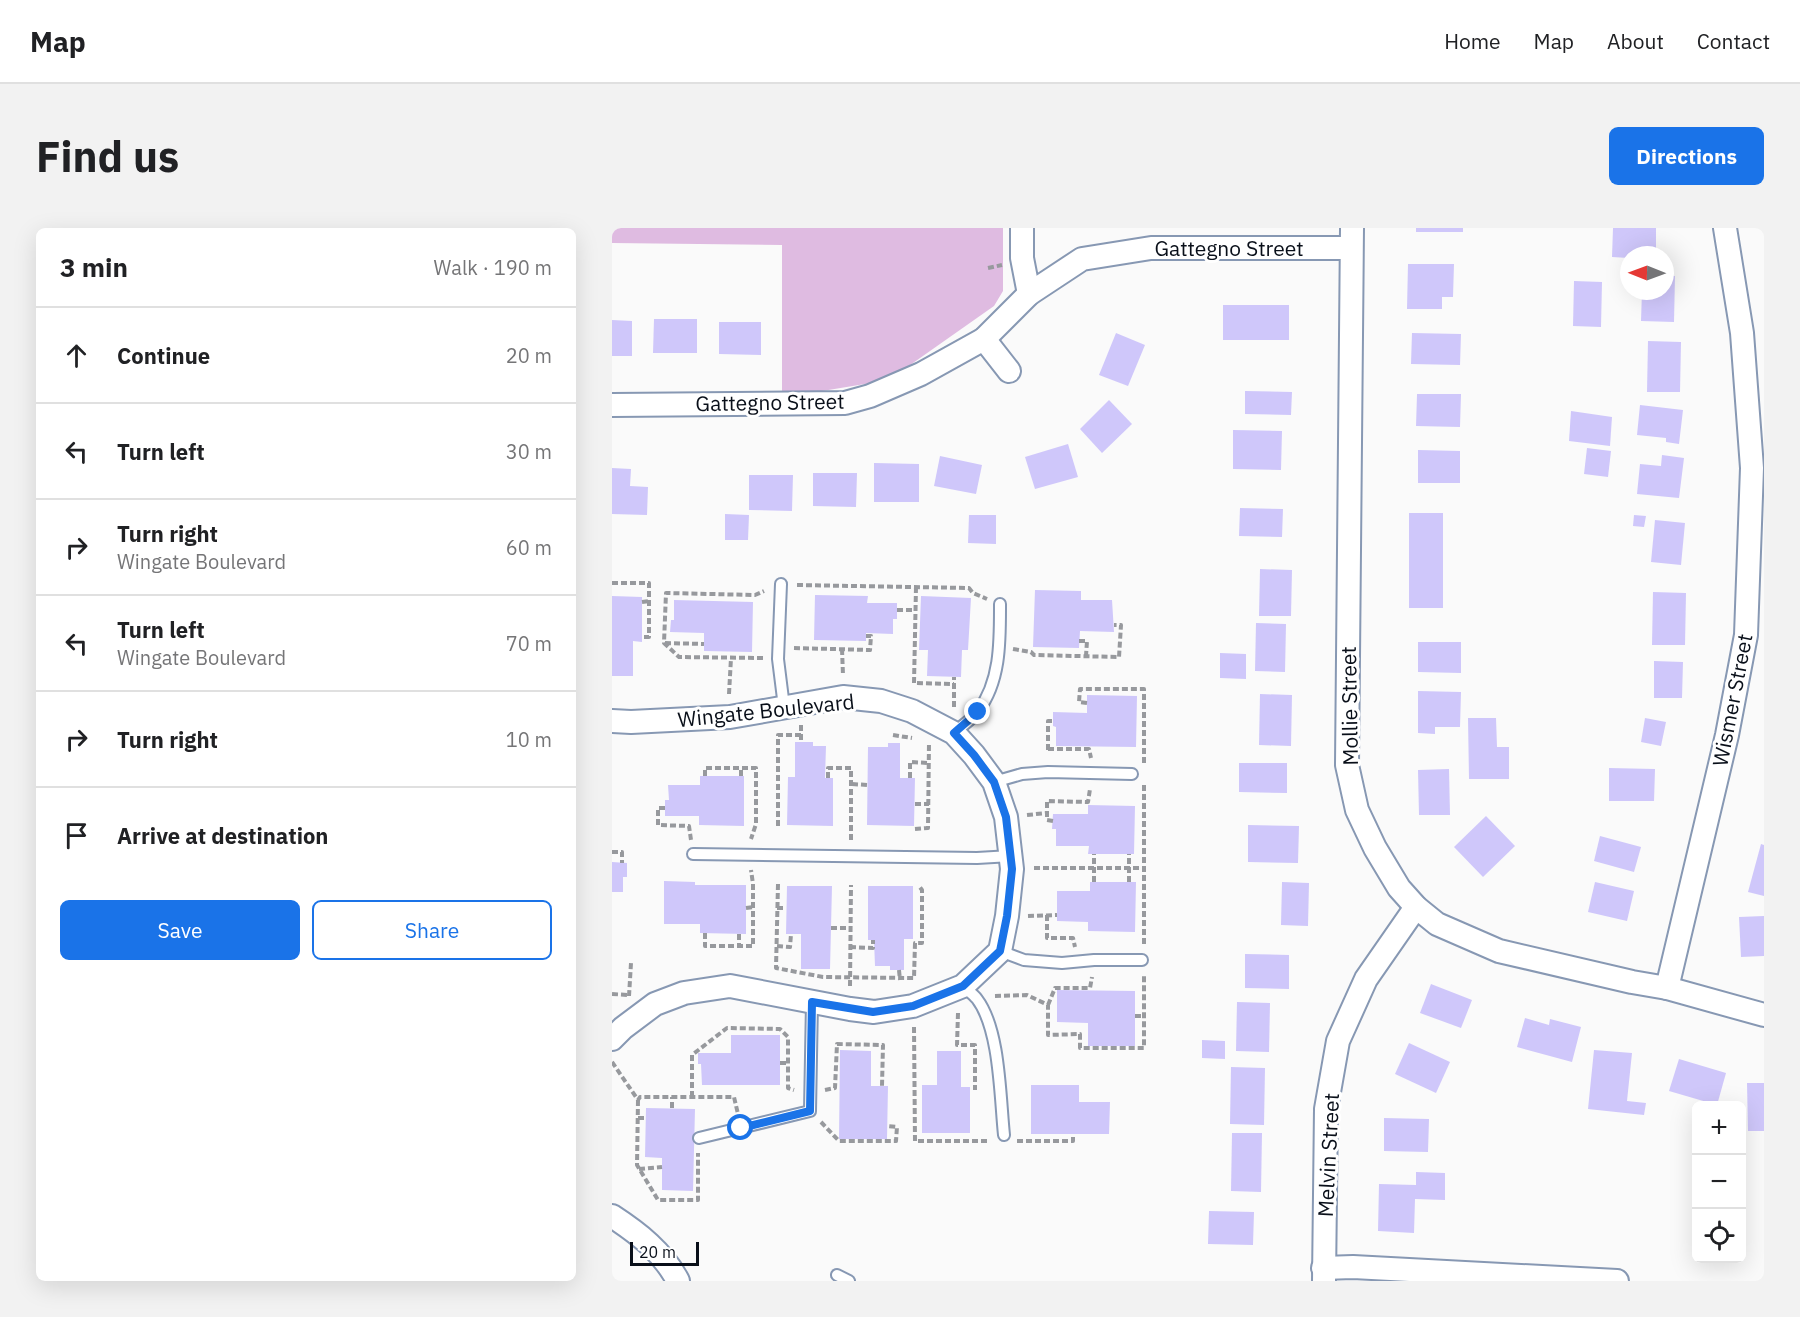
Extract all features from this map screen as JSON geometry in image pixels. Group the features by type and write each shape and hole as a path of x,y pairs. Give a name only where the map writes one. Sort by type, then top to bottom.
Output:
{"street":[{"path":"1022,228 1022,258 1029,294"},
{"name":"Wismer Street","path":"1667,988 1727,735 1746,635 1752,468 1742,333 1725,228"},
{"name":"Gattegno Street","path":"612,405 845,403 870,396 921,374 984,339 1029,294 1082,259 1151,248 1351,238"},
{"name":"Mollie Street","path":"1351,238 1347,765 1357,810 1375,848 1399,888 1416,907 1437,924 1498,951 1667,988 1764,1015"},
{"path":"984,339 1009,371"},
{"name":"Wingate Boulevard","path":"612,721 730,717 784,706 843,698 881,701 954,725 994,782 1006,817 1017,862 1012,869 1007,916 1000,951"},
{"name":"Melvin Street","path":"1323,1275 1326,1109 1338,1041 1366,979 1416,907"},
{"path":"612,1039 655,1004 684,993 730,986 873,1012 913,1006 961,994 1000,951"},
{"path":"612,1216 646,1240 661,1255 678,1281"},
{"path":"1323,1275 1365,1268 1617,1281"}],"lane":[{"path":"781,585 778,659 784,706"},
{"path":"954,725 978,712 991,687 999,655 1000,604"},
{"path":"994,782 1022,774 1048,772 1132,774"},
{"path":"693,854 977,858 1017,862"},
{"path":"1000,951 1024,960 1052,962 1143,960"},
{"path":"961,994 977,999 988,1021 995,1047 1004,1135"},
{"path":"699,1138 810,1111 812,1002"},
{"path":"837,1275 849,1281"}],"path":[{"path":"988,268 1005,264"},
{"path":"612,583 649,583 649,637 642,637"},
{"path":"813,585 969,588 973,593"},
{"path":"916,587 914,683 954,684"},
{"path":"753,658 679,657 664,643 666,592 755,595"},
{"path":"642,602 649,602"},
{"path":"897,610 915,610"},
{"path":"1031,652 1034,654 1119,657 1121,625 1114,625"},
{"path":"812,648 870,651 871,636 866,636"},
{"path":"1079,641 1088,641 1086,656"},
{"path":"664,643 704,644"},
{"path":"842,650 843,678"},
{"path":"729,697 731,658"},
{"path":"954,677 954,725"},
{"path":"1087,703 1079,702 1080,689 1144,689 1144,773"},
{"path":"1048,756 1048,721 1053,721"},
{"path":"778,826 778,735 801,735"},
{"path":"893,735 929,741 928,828 915,828"},
{"path":"1048,748 1089,749"},
{"path":"910,778 910,762 928,763"},
{"path":"705,776 705,768 756,768 756,824 754,827"},
{"path":"741,768 741,776"},
{"path":"828,778 828,768 851,768 851,825"},
{"path":"852,784 867,784"},
{"path":"1090,988 1055,988 1048,1005 1048,1035 1080,1034 1080,1048 1144,1048 1144,784"},
{"path":"1053,820 1047,820 1047,801 1088,802"},
{"path":"915,804 929,804"},
{"path":"664,808 658,808 658,825 689,826"},
{"path":"1016,815 1047,813"},
{"path":"612,852 622,852 622,862"},
{"path":"1094,854 1094,882"},
{"path":"1129,854 1129,882"},
{"path":"1017,862 1094,868 1144,868"},
{"path":"705,933 705,946 753,946 753,884"},
{"path":"778,884 776,968 823,977 850,978 914,978 915,943 922,943 922,890 920,886"},
{"path":"850,885 850,988"},
{"path":"746,908 753,907"},
{"path":"777,908 786,908"},
{"path":"1047,915 1047,938 1073,938"},
{"path":"1017,916 1057,915"},
{"path":"831,928 850,928"},
{"path":"739,934 739,946"},
{"path":"777,945 790,947 791,934"},
{"path":"850,947 873,948 873,940"},
{"path":"628,1002 631,963"},
{"path":"612,994 629,995"},
{"path":"961,994 957,1045 975,1045 975,1090"},
{"path":"984,996 1027,995 1048,1005"},
{"path":"1135,1016 1144,1016"},
{"path":"914,1018 915,1141 994,1141"},
{"path":"692,1096 692,1054 727,1028 780,1029 788,1037 788,1088"},
{"path":"835,1088 837,1044 883,1045 882,1086"},
{"path":"612,1062 638,1100 637,1166 658,1200 698,1200 698,1159"},
{"path":"780,1063 788,1063"},
{"path":"638,1100 640,1097 734,1097"},
{"path":"672,1097 672,1108"},
{"path":"810,1111 839,1141 896,1141 897,1126 887,1126"},
{"path":"638,1118 646,1118"},
{"path":"1016,1141 1073,1141 1073,1134"},
{"path":"639,1169 662,1167"}],"shaded area":[{"path":"612,228 1003,228 1003,291 994,306 903,370 871,383 810,393 782,392 782,245 612,243"}],"building":[{"path":"1416,228 1463,228 1463,232 1416,232"},
{"path":"1613,228 1656,228 1656,246 1620,246 1620,257 1612,257"},
{"path":"1408,264 1454,264 1453,297 1442,297 1442,309 1407,309"},
{"path":"1675,276 1674,322 1641,321 1642,300 1674,300"},
{"path":"1574,281 1602,282 1601,327 1573,326"},
{"path":"1223,305 1289,305 1289,340 1223,340"},
{"path":"654,319 697,319 697,353 653,353"},
{"path":"612,320 632,321 632,356 612,356"},
{"path":"719,322 761,322 761,355 719,354"},
{"path":"1116,333 1145,345 1128,386 1099,375"},
{"path":"1412,333 1461,334 1460,365 1411,364"},
{"path":"1648,341 1681,342 1680,392 1647,392"},
{"path":"1245,391 1292,392 1291,415 1245,414"},
{"path":"1417,394 1461,394 1460,427 1416,426"},
{"path":"1109,400 1132,424 1102,453 1080,429"},
{"path":"1640,405 1683,410 1679,444 1666,442 1666,438 1637,435"},
{"path":"1571,411 1612,417 1610,446 1569,441"},
{"path":"1233,430 1282,431 1281,470 1233,469"},
{"path":"1068,444 1078,477 1035,489 1025,457"},
{"path":"1587,448 1611,451 1608,477 1584,474"},
{"path":"1418,450 1460,451 1460,483 1418,483"},
{"path":"1662,455 1684,458 1679,498 1637,494 1640,464 1661,466"},
{"path":"940,456 982,465 976,494 934,486"},
{"path":"874,463 919,464 919,502 874,502"},
{"path":"612,468 631,469 630,486 648,487 647,515 612,514"},
{"path":"813,473 857,473 856,507 813,506"},
{"path":"749,475 793,475 792,511 749,510"},
{"path":"1240,508 1283,509 1282,537 1239,536"},
{"path":"1409,513 1443,513 1443,608 1409,608"},
{"path":"725,514 749,515 748,540 725,540"},
{"path":"969,515 996,515 996,544 968,543"},
{"path":"1634,515 1646,516 1644,527 1633,526"},
{"path":"1655,520 1685,523 1681,565 1651,562"},
{"path":"1260,569 1292,570 1291,616 1259,616"},
{"path":"1035,590 1081,591 1081,600 1112,600 1114,632 1080,631 1079,648 1033,647"},
{"path":"1653,592 1686,593 1685,645 1652,645"},
{"path":"815,595 868,596 867,603 897,603 897,619 893,619 893,634 866,633 866,641 814,640"},
{"path":"612,596 642,597 642,642 633,641 633,676 612,676"},
{"path":"921,596 971,598 968,650 962,650 961,677 927,676 928,650 919,650"},
{"path":"674,600 753,602 752,652 704,651 704,633 670,632 671,620 674,620"},
{"path":"1256,623 1286,624 1285,672 1255,671"},
{"path":"1418,642 1461,642 1461,673 1418,672"},
{"path":"1220,653 1246,654 1246,679 1220,678"},
{"path":"1654,661 1683,662 1682,698 1654,698"},
{"path":"1418,691 1461,692 1460,727 1435,727 1435,734 1418,733"},
{"path":"1260,694 1292,695 1291,746 1259,745"},
{"path":"1087,695 1137,696 1136,747 1056,746 1053,712 1087,713"},
{"path":"1468,718 1496,718 1497,747 1509,747 1509,779 1469,779"},
{"path":"1645,718 1666,722 1661,746 1641,742"},
{"path":"795,742 813,742 813,746 826,746 825,778 833,778 833,826 787,825 788,777 795,777"},
{"path":"888,743 900,743 900,778 915,778 914,826 867,825 868,747 888,747"},
{"path":"1239,763 1287,763 1287,793 1239,792"},
{"path":"1609,768 1655,769 1654,801 1609,801"},
{"path":"1449,769 1450,815 1419,815 1418,770"},
{"path":"700,776 744,776 744,826 699,825 699,816 665,816 665,800 669,800 668,785 700,785"},
{"path":"1088,805 1135,806 1134,854 1088,854 1089,846 1056,846 1056,829 1052,829 1053,814 1088,814"},
{"path":"1486,816 1515,846 1483,877 1454,847"},
{"path":"1248,825 1299,826 1298,863 1248,862"},
{"path":"1600,836 1641,847 1634,872 1594,861"},
{"path":"1761,844 1764,845 1764,896 1748,892"},
{"path":"612,862 627,863 627,877 623,877 623,892 612,892"},
{"path":"664,881 695,882 695,885 746,885 746,934 700,933 700,924 664,924"},
{"path":"1090,882 1136,882 1135,932 1088,931 1088,922 1057,921 1057,891 1090,891"},
{"path":"1282,882 1309,883 1308,926 1281,925"},
{"path":"1595,882 1634,891 1627,921 1588,912"},
{"path":"787,886 832,886 830,969 801,969 801,934 786,934"},
{"path":"868,886 913,886 913,939 904,939 904,970 890,970 890,966 875,966 874,940 868,940"},
{"path":"1764,916 1764,956 1741,957 1739,917"},
{"path":"1245,954 1289,955 1289,989 1245,988"},
{"path":"1431,984 1472,1000 1461,1028 1420,1013"},
{"path":"1057,990 1135,991 1135,1046 1088,1046 1088,1023 1057,1022"},
{"path":"1237,1002 1270,1003 1269,1052 1236,1051"},
{"path":"1525,1018 1549,1025 1550,1019 1581,1027 1572,1062 1517,1047"},
{"path":"731,1035 780,1035 780,1085 702,1085 698,1053 731,1053"},
{"path":"1202,1040 1225,1041 1225,1059 1202,1058"},
{"path":"1409,1043 1450,1062 1436,1093 1395,1074"},
{"path":"840,1050 871,1051 871,1086 888,1086 887,1139 839,1139"},
{"path":"1594,1050 1632,1053 1627,1101 1646,1103 1644,1115 1588,1109"},
{"path":"937,1051 961,1051 961,1087 970,1087 970,1133 922,1133 922,1085 937,1085"},
{"path":"1679,1059 1726,1073 1718,1101 1703,1101 1669,1091"},
{"path":"1231,1067 1265,1068 1264,1125 1230,1124"},
{"path":"1747,1083 1764,1083 1764,1131 1748,1131"},
{"path":"1031,1085 1079,1085 1079,1102 1110,1102 1109,1134 1031,1134"},
{"path":"646,1108 695,1109 693,1191 662,1190 662,1158 645,1157"},
{"path":"1384,1118 1429,1119 1428,1152 1384,1151"},
{"path":"1232,1133 1262,1133 1261,1192 1231,1191"},
{"path":"1416,1172 1445,1173 1445,1200 1415,1199 1414,1233 1378,1231 1379,1184 1416,1185"},
{"path":"1209,1211 1254,1212 1253,1245 1208,1244"}],"route":[{"path":"741,1128 810,1111 812,1002 873,1012 913,1006 963,986 1000,951 1007,916 1012,869 1006,817 994,782 954,733 978,712"}]}
